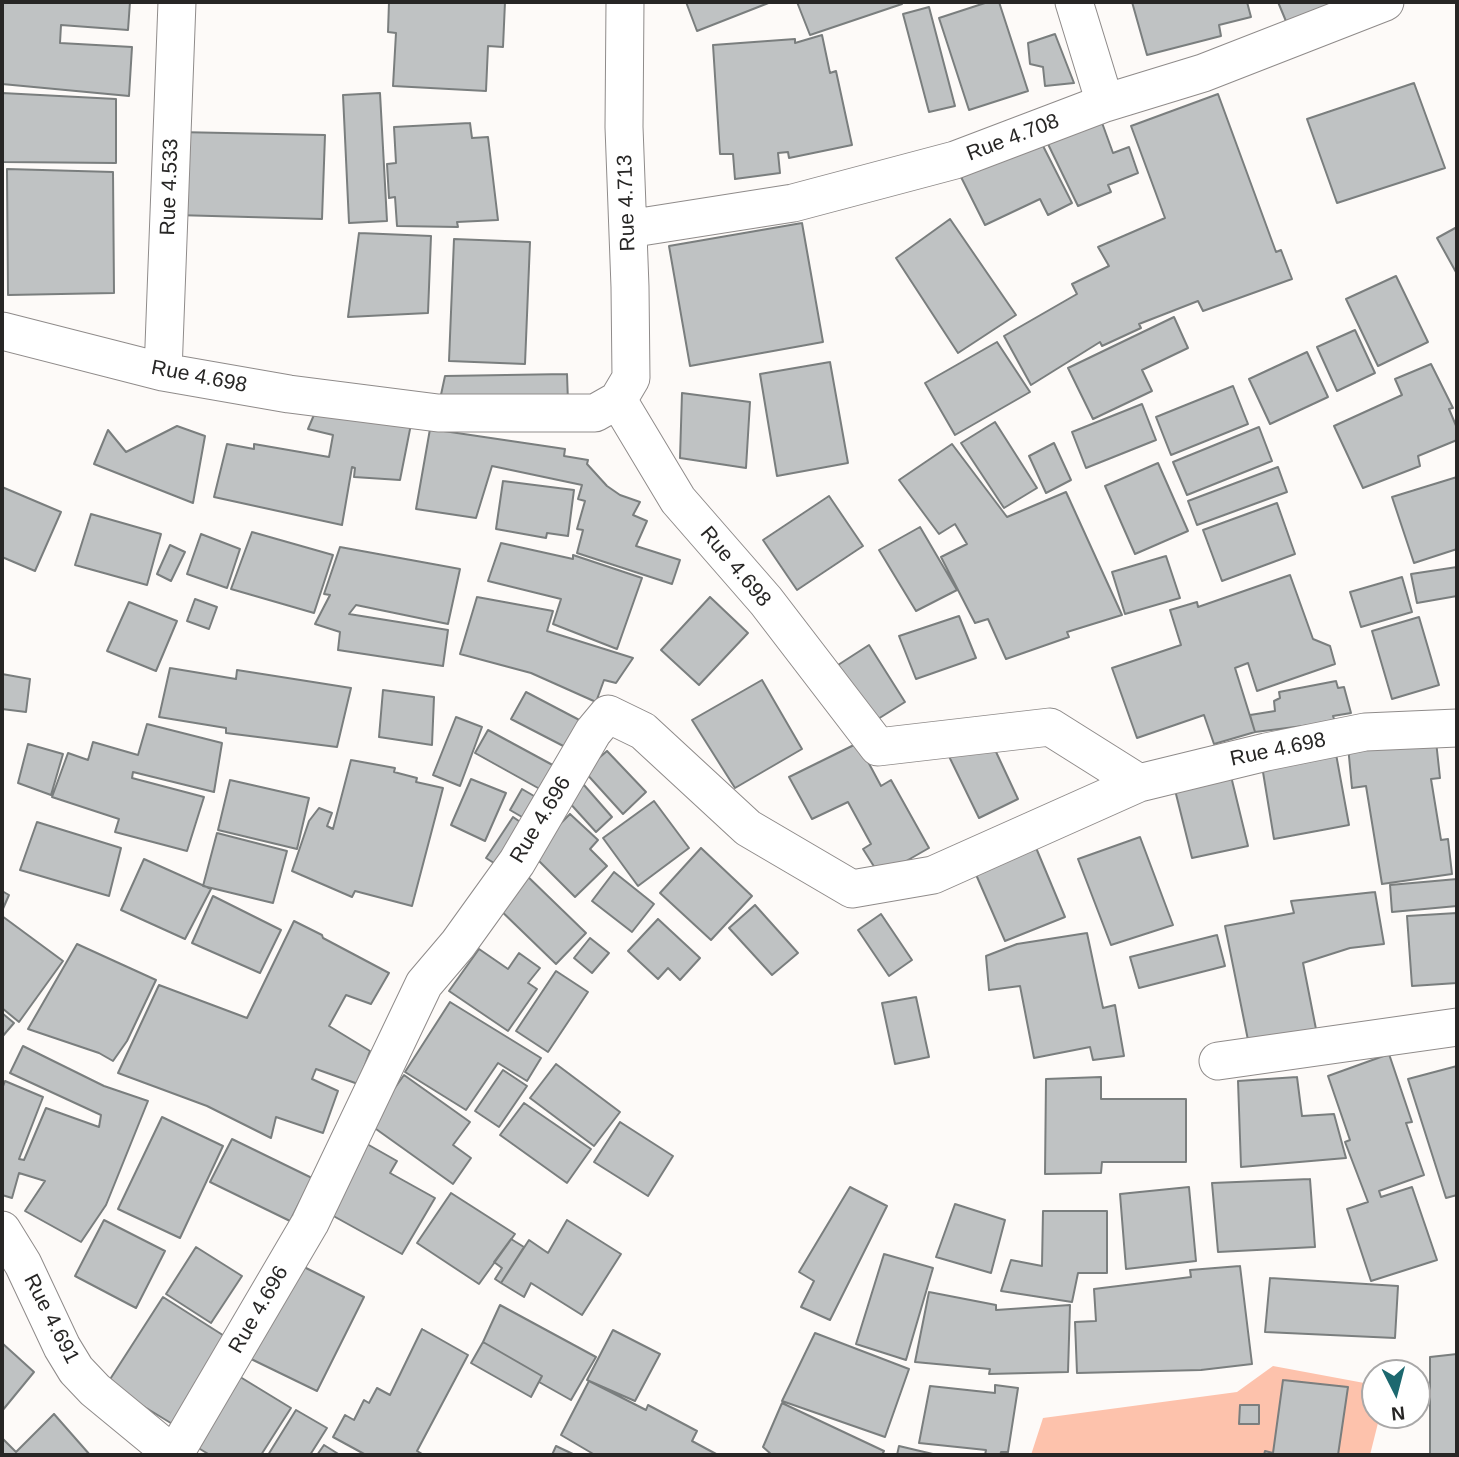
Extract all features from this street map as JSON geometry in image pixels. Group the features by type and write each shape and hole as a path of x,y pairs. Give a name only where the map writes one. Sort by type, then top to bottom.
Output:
{"street":[{"name":"Rue 4.533","path":"163,372 177,2"},
{"name":"Rue 4.713","path":"618,400 631,378 624,127 625,2"},
{"path":"1074,2 1105,103"},
{"name":"Rue 4.708","path":"628,229 793,203 955,160 1105,103 1203,73 1385,2"},
{"name":"Rue 4.698","path":"2,331 163,372 289,394 438,413 595,413 618,400 678,500 766,601 878,747 1050,727 1139,783 1266,752 1365,732 1457,728"},
{"name":"Rue 4.696","path":"174,1455 310,1223 424,984 458,944 517,862 593,732 608,714 643,731 748,828 852,890 933,875 1139,783"},
{"path":"1218,1061 1457,1027"},
{"name":"Rue 4.691","path":"2,1230 23,1264 62,1348 76,1370 95,1390 174,1455"}],"shaded area":[{"path":"1273,1366 1361,1382 1361,1429 1376,1429 1370,1455 1031,1455 1043,1418 1237,1392"}],"building":[{"path":"2,2 130,2 128,30 61,25 60,43 132,47 129,96 2,84"},
{"path":"389,2 505,2 503,47 488,46 486,91 393,86 396,33 388,32"},
{"path":"686,2 771,2 697,31"},
{"path":"797,2 901,2 902,4 810,35"},
{"path":"988,2 999,2 1028,91 969,110 939,18"},
{"path":"1132,2 1247,2 1251,17 1219,25 1221,36 1147,55"},
{"path":"1278,2 1349,2 1288,26"},
{"path":"929,7 955,106 929,112 903,14"},
{"path":"1055,34 1074,83 1045,86 1043,67 1030,64 1028,43"},
{"path":"822,35 830,73 836,71 852,145 789,158 788,152 778,153 780,173 735,179 733,154 720,154 713,45 795,39 795,43"},
{"path":"1414,83 1445,168 1337,203 1307,119"},
{"path":"2,93 116,99 116,163 2,162"},
{"path":"380,93 387,221 349,223 343,95"},
{"path":"1218,94 1276,252 1281,250 1292,279 1203,311 1198,301 1139,324 1141,328 1102,346 1100,342 1031,385 1004,336 1077,294 1072,284 1109,266 1098,247 1165,218 1131,126"},
{"path":"1101,120 1113,153 1129,147 1138,173 1108,185 1111,192 1078,206 1046,140"},
{"path":"470,123 472,138 488,137 498,220 457,222 458,227 397,226 395,197 389,198 387,164 396,163 394,127"},
{"path":"177,132 325,135 322,219 175,215"},
{"path":"1039,138 1072,203 1048,215 1040,199 985,225 961,177"},
{"path":"7,169 113,172 114,293 8,295"},
{"path":"950,219 1016,315 958,353 896,258"},
{"path":"802,223 823,342 690,366 669,246"},
{"path":"1457,227 1457,274 1437,238"},
{"path":"359,233 431,236 428,313 348,317"},
{"path":"454,239 530,242 525,364 449,361"},
{"path":"1396,276 1428,342 1378,366 1346,299"},
{"path":"1174,317 1188,348 1142,370 1152,391 1093,419 1068,368"},
{"path":"1355,330 1375,373 1337,391 1317,347"},
{"path":"997,342 1030,392 955,435 925,383"},
{"path":"1307,352 1328,397 1270,424 1249,379"},
{"path":"830,362 848,463 777,476 760,374"},
{"path":"1431,364 1453,408 1449,409 1457,428 1457,440 1418,456 1420,466 1363,488 1334,426 1402,395 1395,379"},
{"path":"567,374 568,402 439,404 445,376"},
{"path":"1233,386 1248,424 1171,455 1156,417"},
{"path":"682,393 750,402 746,468 680,458"},
{"path":"319,403 413,414 400,480 354,477 355,468 352,467 342,525 214,497 227,444 254,449 254,444 329,457 333,435 308,429"},
{"path":"1142,404 1156,440 1086,468 1072,432"},
{"path":"995,422 1037,488 1004,508 961,443"},
{"path":"177,426 205,436 193,503 94,464 108,430 126,452"},
{"path":"1259,427 1272,461 1187,495 1173,462"},
{"path":"430,429 565,449 564,456 588,460 587,464 607,486 620,495 640,502 633,515 647,521 636,546 680,560 672,584 577,553 583,530 577,529 585,501 578,499 582,485 492,466 476,518 416,509"},
{"path":"1054,443 1071,480 1046,493 1029,456"},
{"path":"952,444 1007,517 1066,492 1122,615 1067,632 1069,637 1006,659 988,619 975,623 941,557 967,544 955,524 939,534 899,480"},
{"path":"1158,463 1188,531 1135,554 1105,486"},
{"path":"1278,467 1287,492 1197,525 1188,501"},
{"path":"1457,477 1457,549 1414,563 1392,497"},
{"path":"503,481 574,490 568,536 547,533 546,538 496,529"},
{"path":"2,487 61,512 35,571 2,557"},
{"path":"829,496 863,546 797,590 763,540"},
{"path":"1277,503 1295,554 1222,581 1203,530"},
{"path":"91,514 161,534 147,585 75,565"},
{"path":"920,527 957,590 916,611 879,550"},
{"path":"252,532 333,555 314,613 231,589"},
{"path":"201,534 240,549 227,588 187,574"},
{"path":"501,543 573,559 573,555 642,578 617,649 553,624 561,599 488,581"},
{"path":"170,545 185,552 171,581 157,574"},
{"path":"340,547 460,569 448,624 356,605 349,614 448,630 443,666 338,650 340,632 315,624 330,595 324,594"},
{"path":"1166,556 1180,598 1125,614 1112,572"},
{"path":"1457,567 1457,596 1417,603 1411,574"},
{"path":"1290,575 1313,639 1330,646 1335,664 1257,691 1248,663 1235,668 1255,732 1214,744 1204,715 1137,738 1112,668 1181,645 1170,610 1197,602 1198,607"},
{"path":"1402,577 1412,612 1361,627 1350,592"},
{"path":"477,597 553,611 547,631 633,658 616,683 604,680 596,702 531,673 460,654"},
{"path":"710,597 748,633 699,685 661,650"},
{"path":"195,599 217,607 209,629 187,621"},
{"path":"129,602 177,621 156,671 107,651"},
{"path":"959,616 976,658 916,679 899,636"},
{"path":"1419,617 1439,685 1392,699 1372,631"},
{"path":"869,645 905,702 870,724 838,665"},
{"path":"170,668 236,679 237,670 351,688 337,747 226,733 226,728 159,717"},
{"path":"2,674 30,679 26,712 2,709"},
{"path":"762,680 802,749 735,788 692,720"},
{"path":"1336,681 1338,688 1344,687 1351,713 1333,716 1335,722 1255,732 1250,715 1275,711 1274,701 1280,698 1279,692"},
{"path":"383,690 434,697 432,745 379,737"},
{"path":"526,692 587,724 573,751 511,719"},
{"path":"456,717 482,727 460,786 433,775"},
{"path":"147,724 222,743 214,792 133,772 132,778 204,797 187,851 115,832 119,819 52,797 68,753 88,760 93,742 138,755"},
{"path":"983,724 1018,799 979,818 942,742"},
{"path":"488,730 560,769 547,793 475,753"},
{"path":"1436,741 1440,778 1431,779 1441,840 1448,839 1452,874 1382,884 1366,786 1352,788 1348,746"},
{"path":"858,743 881,786 891,780 929,848 880,876 863,849 871,844 848,802 812,819 789,777"},
{"path":"28,744 63,754 51,795 18,783"},
{"path":"607,751 646,792 623,814 584,771"},
{"path":"1336,754 1349,825 1274,839 1262,766"},
{"path":"351,760 395,768 394,772 417,778 416,782 443,788 412,906 355,891 352,897 292,871 309,821 319,808 332,813 327,826 333,829"},
{"path":"1229,768 1248,846 1192,858 1175,790"},
{"path":"471,779 506,793 485,841 451,825"},
{"path":"230,780 309,798 297,849 218,830"},
{"path":"584,785 612,817 596,832 567,800"},
{"path":"522,789 546,803 534,824 510,810"},
{"path":"654,801 689,848 638,886 603,838"},
{"path":"570,814 598,840 590,849 607,866 575,897 531,853"},
{"path":"513,817 532,830 505,870 486,858"},
{"path":"37,822 121,848 109,896 20,870"},
{"path":"217,833 287,851 273,903 203,886"},
{"path":"1140,837 1173,925 1111,945 1078,859"},
{"path":"1034,843 1065,917 1005,941 974,870"},
{"path":"701,848 752,896 711,940 660,893"},
{"path":"144,859 211,889 185,939 121,910"},
{"path":"523,872 586,933 556,964 493,903"},
{"path":"614,872 654,904 632,932 592,901"},
{"path":"1457,879 1457,906 1392,912 1390,885"},
{"path":"2,891 9,895 2,911"},
{"path":"1375,892 1384,944 1350,948 1303,963 1316,1029 1248,1040 1225,926 1294,913 1291,901"},
{"path":"213,896 281,930 260,973 192,943"},
{"path":"755,905 798,953 772,975 729,928"},
{"path":"1457,913 1457,983 1412,986 1407,916"},
{"path":"881,914 912,960 889,976 858,930"},
{"path":"2,916 63,961 19,1022 2,1008"},
{"path":"658,919 700,958 680,980 668,968 658,979 628,951"},
{"path":"294,921 389,973 371,1004 346,995 329,1026 370,1051 358,1084 316,1069 312,1079 338,1091 323,1133 276,1117 271,1138 207,1106 118,1073 159,985 247,1018"},
{"path":"1087,933 1103,1008 1115,1005 1124,1056 1093,1060 1090,1047 1034,1058 1020,986 989,990 986,956 1017,944"},
{"path":"1217,935 1225,966 1139,988 1130,957"},
{"path":"590,938 609,953 592,973 574,958"},
{"path":"77,944 156,980 127,1041 113,1061 99,1053 28,1029"},
{"path":"479,949 508,969 519,953 540,968 528,983 537,989 508,1031 449,991"},
{"path":"556,971 588,992 548,1052 516,1031"},
{"path":"916,997 929,1057 895,1064 882,1003"},
{"path":"450,1002 541,1058 527,1081 498,1063 466,1110 405,1072"},
{"path":"2,1013 14,1023 2,1037"},
{"path":"23,1046 104,1086 148,1101 106,1205 81,1242 25,1211 45,1181 19,1173 12,1198 2,1195 2,1089 5,1081 43,1097 19,1159 24,1160 46,1108 99,1127 101,1115 10,1073"},
{"path":"1389,1054 1412,1122 1406,1123 1424,1175 1379,1191 1381,1197 1412,1187 1437,1260 1371,1281 1347,1209 1368,1202 1345,1142 1350,1140 1328,1076"},
{"path":"556,1064 620,1112 594,1146 530,1098"},
{"path":"1457,1066 1457,1195 1446,1198 1408,1079"},
{"path":"503,1070 527,1086 499,1127 475,1111"},
{"path":"404,1075 470,1122 453,1145 471,1158 453,1184 369,1124"},
{"path":"1101,1077 1101,1099 1186,1099 1186,1162 1102,1162 1101,1173 1045,1174 1046,1079"},
{"path":"1297,1077 1302,1116 1334,1114 1346,1158 1241,1167 1238,1081"},
{"path":"524,1103 591,1149 567,1183 500,1135"},
{"path":"162,1117 223,1146 180,1238 118,1209"},
{"path":"620,1122 673,1156 648,1196 594,1162"},
{"path":"232,1139 312,1178 290,1221 210,1182"},
{"path":"367,1144 397,1161 390,1173 435,1198 402,1254 328,1213"},
{"path":"1310,1179 1315,1247 1218,1252 1212,1183"},
{"path":"850,1187 887,1206 830,1320 801,1307 814,1281 799,1272"},
{"path":"1189,1187 1196,1261 1126,1269 1120,1194"},
{"path":"451,1193 515,1234 479,1284 417,1243"},
{"path":"955,1204 1005,1220 991,1273 936,1257"},
{"path":"1043,1211 1107,1211 1107,1273 1078,1273 1072,1302 1001,1291 1011,1260 1042,1266"},
{"path":"104,1220 165,1251 136,1308 75,1276"},
{"path":"567,1220 621,1254 582,1315 531,1283 524,1297 501,1283 529,1240 548,1253"},
{"path":"511,1239 524,1247 501,1283 495,1279 502,1268 494,1262"},
{"path":"196,1247 242,1276 211,1323 166,1294"},
{"path":"884,1254 933,1268 906,1360 856,1344"},
{"path":"296,1263 364,1297 317,1391 249,1358"},
{"path":"1240,1266 1252,1364 1201,1370 1077,1373 1075,1322 1096,1321 1094,1289 1191,1277 1190,1270"},
{"path":"1270,1278 1398,1286 1395,1338 1265,1332"},
{"path":"929,1292 996,1305 996,1310 1070,1305 1068,1372 989,1374 990,1369 915,1362"},
{"path":"163,1297 229,1339 174,1425 107,1384"},
{"path":"500,1305 596,1357 571,1400 539,1382 542,1376 483,1342"},
{"path":"422,1329 468,1355 417,1451 424,1455 366,1455 333,1437 345,1415 354,1420 364,1400 369,1403 377,1388 390,1395"},
{"path":"613,1330 660,1354 635,1401 587,1380"},
{"path":"815,1333 909,1369 885,1437 782,1401"},
{"path":"483,1342 542,1376 531,1397 471,1363"},
{"path":"2,1343 34,1372 2,1411"},
{"path":"1457,1354 1457,1455 1430,1455 1430,1357"},
{"path":"232,1372 291,1408 261,1455 210,1455 190,1443"},
{"path":"1283,1380 1348,1387 1338,1455 1264,1455 1265,1451 1273,1453"},
{"path":"589,1381 646,1410 648,1405 697,1431 692,1441 718,1455 595,1455 561,1435"},
{"path":"995,1385 1018,1388 1008,1452 985,1455 986,1450 919,1443 930,1386 995,1393"},
{"path":"782,1403 884,1451 882,1455 772,1455 763,1447"},
{"path":"1240,1405 1259,1405 1259,1424 1239,1424"},
{"path":"296,1410 327,1428 310,1455 268,1455"},
{"path":"54,1414 90,1455 2,1455 2,1438 16,1452"},
{"path":"324,1445 340,1455 317,1455"},
{"path":"556,1446 575,1455 552,1455"},
{"path":"899,1446 937,1455 897,1455"}]}
